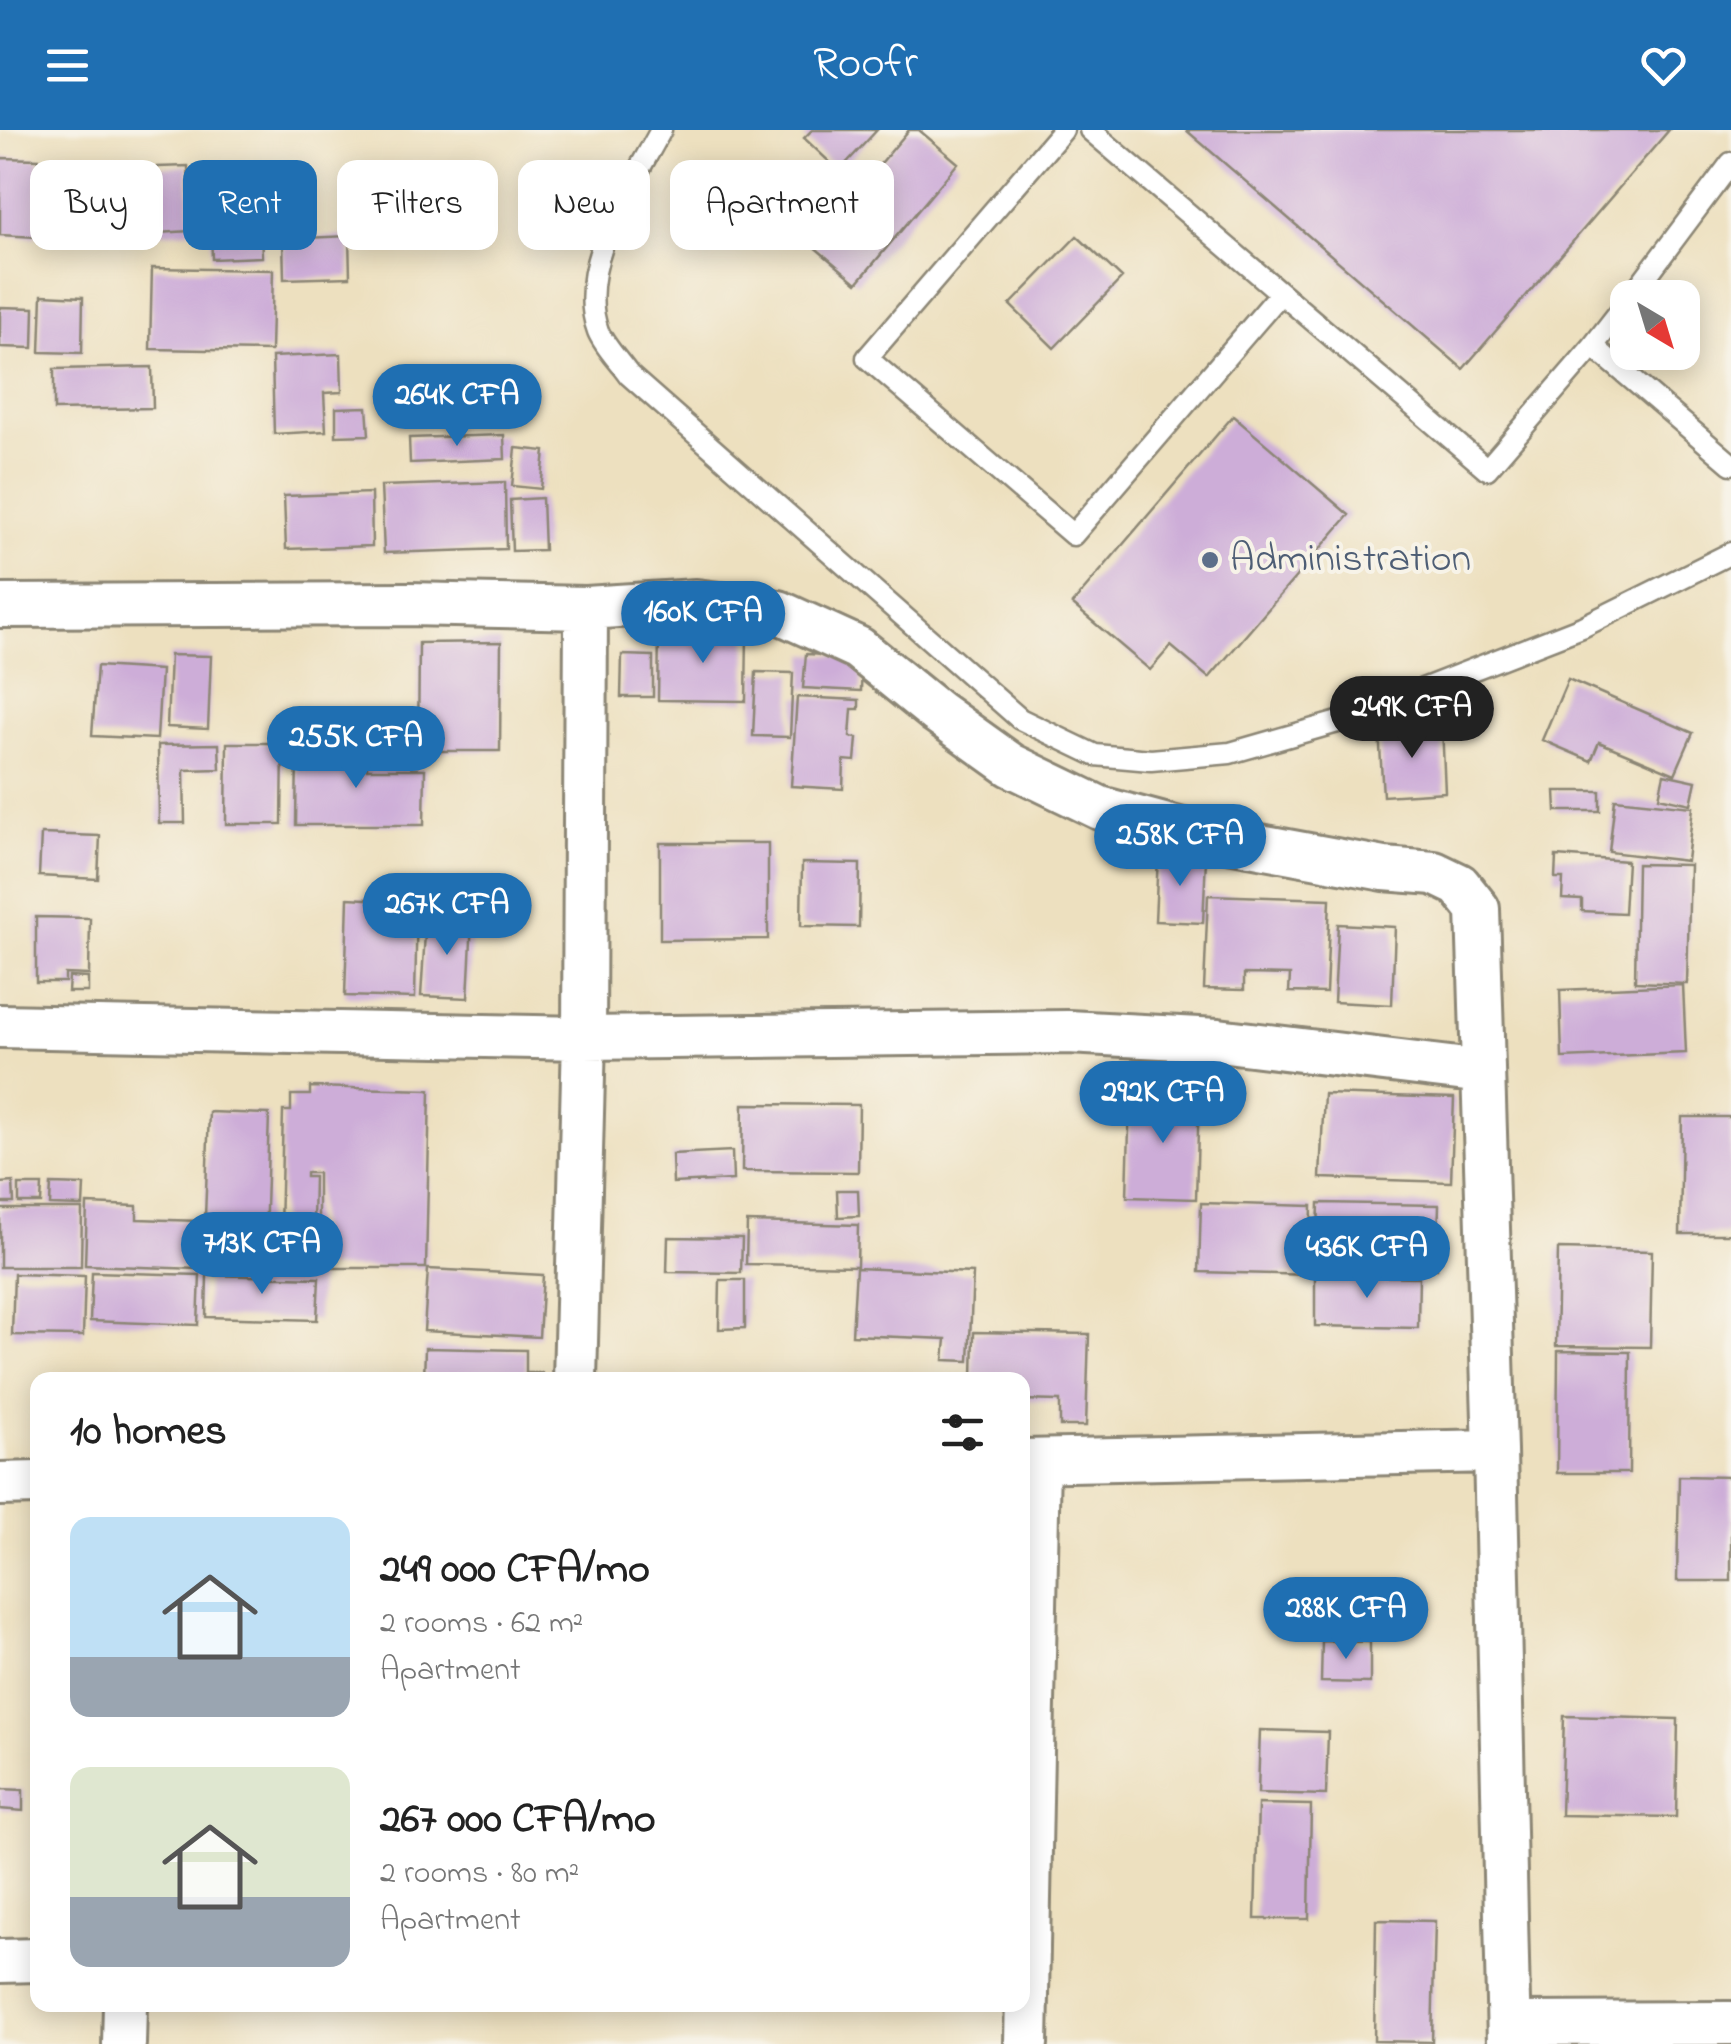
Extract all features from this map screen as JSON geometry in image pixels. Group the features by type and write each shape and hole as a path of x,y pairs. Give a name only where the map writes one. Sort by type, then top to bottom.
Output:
{"street":[{"path":"0,606 409,604 586,608 696,601 780,612 858,648 1011,765 1100,808 1201,836 1384,869 1434,873 1458,885 1478,908 1496,1451 1509,2034 1731,2023"},
{"path":"575,1372 584,1038 586,608"},
{"path":"0,1026 584,1038 1068,1032 1218,1040 1483,1072"},
{"path":"1030,1461 1496,1451"},
{"path":"0,1484 30,1483"},
{"path":"0,1960 30,1960"},
{"path":"124,2044 125,2012"},
{"path":"1026,2012 1026,2044"}],"lane":[{"path":"662,130 602,242 592,292 598,332 630,375 1020,719 1095,755 1151,760 1230,753 1338,722 1582,627 1731,552"},
{"path":"1063,130 866,358 1072,535 1281,293"},
{"path":"1090,130 1488,469 1610,324"},
{"path":"1643,280 1731,164"},
{"path":"1593,346 1731,464"}],"building":[{"path":"812,130 877,130 849,160 827,160 804,138"},
{"path":"909,130 919,130 958,163 894,239 894,160 884,160"},
{"path":"1186,130 1669,130 1463,369"},
{"path":"0,158 39,159 30,160 30,237 0,235"},
{"path":"183,166 183,231 163,233 163,167"},
{"path":"1077,236 1122,278 1054,348 1010,305"},
{"path":"317,237 337,237 337,250 349,250 350,277 284,279 283,250 317,250"},
{"path":"212,250 262,250 262,257 212,259"},
{"path":"818,250 885,250 857,283"},
{"path":"152,268 273,270 271,351 150,349"},
{"path":"42,295 83,297 82,353 40,352"},
{"path":"0,307 34,308 33,348 0,347"},
{"path":"341,354 342,392 324,393 326,431 274,434 272,357"},
{"path":"152,367 153,408 54,410 54,369"},
{"path":"367,407 369,435 336,436 336,408"},
{"name":"Administration","path":"1233,416 1349,515 1209,678 1171,646 1150,670 1072,604"},
{"path":"504,435 505,459 410,463 409,438"},
{"path":"516,448 545,451 541,489 512,486"},
{"path":"505,482 506,549 384,553 381,486"},
{"path":"371,493 372,546 286,549 284,496"},
{"path":"542,498 544,550 512,551 510,500"},
{"path":"659,632 747,633 746,701 658,700"},
{"path":"501,642 500,751 418,751 419,643"},
{"path":"806,654 862,657 861,691 803,688"},
{"path":"170,655 211,656 208,729 167,727"},
{"path":"622,655 653,656 653,697 621,697"},
{"path":"97,666 161,670 157,739 92,736"},
{"path":"756,672 793,673 790,737 753,736"},
{"path":"1568,679 1693,733 1675,774 1599,742 1591,761 1542,740"},
{"path":"797,697 859,700 859,709 852,709 850,737 857,738 855,761 844,760 843,789 791,786"},
{"path":"1442,726 1445,792 1383,796 1379,730"},
{"path":"227,743 283,743 282,824 226,824"},
{"path":"219,744 220,769 184,770 185,823 159,823 158,745"},
{"path":"297,749 367,749 367,769 425,769 424,825 296,825"},
{"path":"1664,774 1696,781 1691,804 1659,797"},
{"path":"1555,791 1600,791 1600,811 1556,811"},
{"path":"1615,799 1693,807 1687,861 1609,852"},
{"path":"41,834 100,836 98,879 39,876"},
{"path":"660,843 768,843 768,939 660,940"},
{"path":"1158,856 1206,858 1203,923 1155,921"},
{"path":"1556,856 1627,861 1624,913 1582,911 1582,900 1562,899 1563,878 1555,878"},
{"path":"802,863 860,864 859,927 801,926"},
{"path":"1637,864 1690,865 1687,984 1635,982"},
{"path":"1208,895 1330,899 1326,993 1289,992 1290,975 1244,974 1244,990 1204,989"},
{"path":"348,898 417,902 415,998 345,996"},
{"path":"36,917 90,918 89,975 65,974 65,982 36,982"},
{"path":"426,918 472,921 468,998 421,996"},
{"path":"1338,924 1395,927 1392,1005 1334,1002"},
{"path":"69,977 88,978 88,992 68,992"},
{"path":"1683,985 1686,1053 1562,1058 1560,990"},
{"path":"310,1087 430,1090 426,1268 318,1268 318,1173 306,1173 306,1177 314,1177 312,1269 279,1268 283,1111 291,1111 291,1095 310,1095"},
{"path":"1130,1093 1199,1094 1196,1199 1127,1197"},
{"path":"1324,1094 1454,1098 1451,1182 1320,1178"},
{"path":"743,1104 859,1105 858,1172 742,1171"},
{"path":"209,1112 269,1114 264,1271 203,1270"},
{"path":"1682,1117 1731,1117 1731,1234 1680,1234"},
{"path":"732,1151 733,1180 673,1183 672,1154"},
{"path":"13,1182 14,1203 0,1203 0,1183"},
{"path":"51,1184 84,1185 83,1206 50,1205"},
{"path":"19,1185 42,1185 41,1203 19,1203"},
{"path":"837,1190 858,1190 859,1216 838,1217"},
{"path":"1201,1203 1312,1206 1310,1275 1199,1272"},
{"path":"1319,1203 1439,1205 1437,1269 1317,1266"},
{"path":"87,1204 137,1206 137,1219 200,1221 198,1269 85,1265"},
{"path":"0,1209 82,1209 81,1267 0,1267"},
{"path":"747,1222 858,1225 857,1266 746,1264"},
{"path":"668,1237 742,1238 741,1273 667,1272"},
{"path":"1558,1249 1652,1251 1650,1347 1556,1346"},
{"path":"856,1268 973,1273 969,1361 944,1360 946,1339 852,1335"},
{"path":"428,1269 543,1275 539,1337 424,1331"},
{"path":"92,1272 200,1275 198,1325 90,1321"},
{"path":"14,1274 85,1276 83,1336 12,1335"},
{"path":"207,1275 319,1278 317,1320 206,1317"},
{"path":"1315,1275 1419,1277 1418,1328 1315,1326"},
{"path":"720,1280 745,1280 745,1328 719,1329"},
{"path":"974,1332 1089,1334 1086,1426 1060,1426 1060,1401 1030,1400 1030,1372 973,1372"},
{"path":"425,1348 526,1350 526,1372 424,1372"},
{"path":"1558,1351 1630,1352 1629,1473 1557,1473"},
{"path":"1679,1476 1731,1477 1731,1581 1677,1581"},
{"path":"1322,1641 1370,1642 1370,1683 1321,1682"},
{"path":"1564,1716 1678,1719 1676,1817 1561,1815"},
{"path":"1260,1730 1328,1732 1326,1795 1258,1793"},
{"path":"0,1789 23,1790 23,1811 0,1809"},
{"path":"1258,1804 1311,1805 1309,1919 1255,1919"},
{"path":"1376,1920 1435,1921 1432,2042 1374,2041"}],"place":[{"name":"Administration","path":"1210,560"}]}
